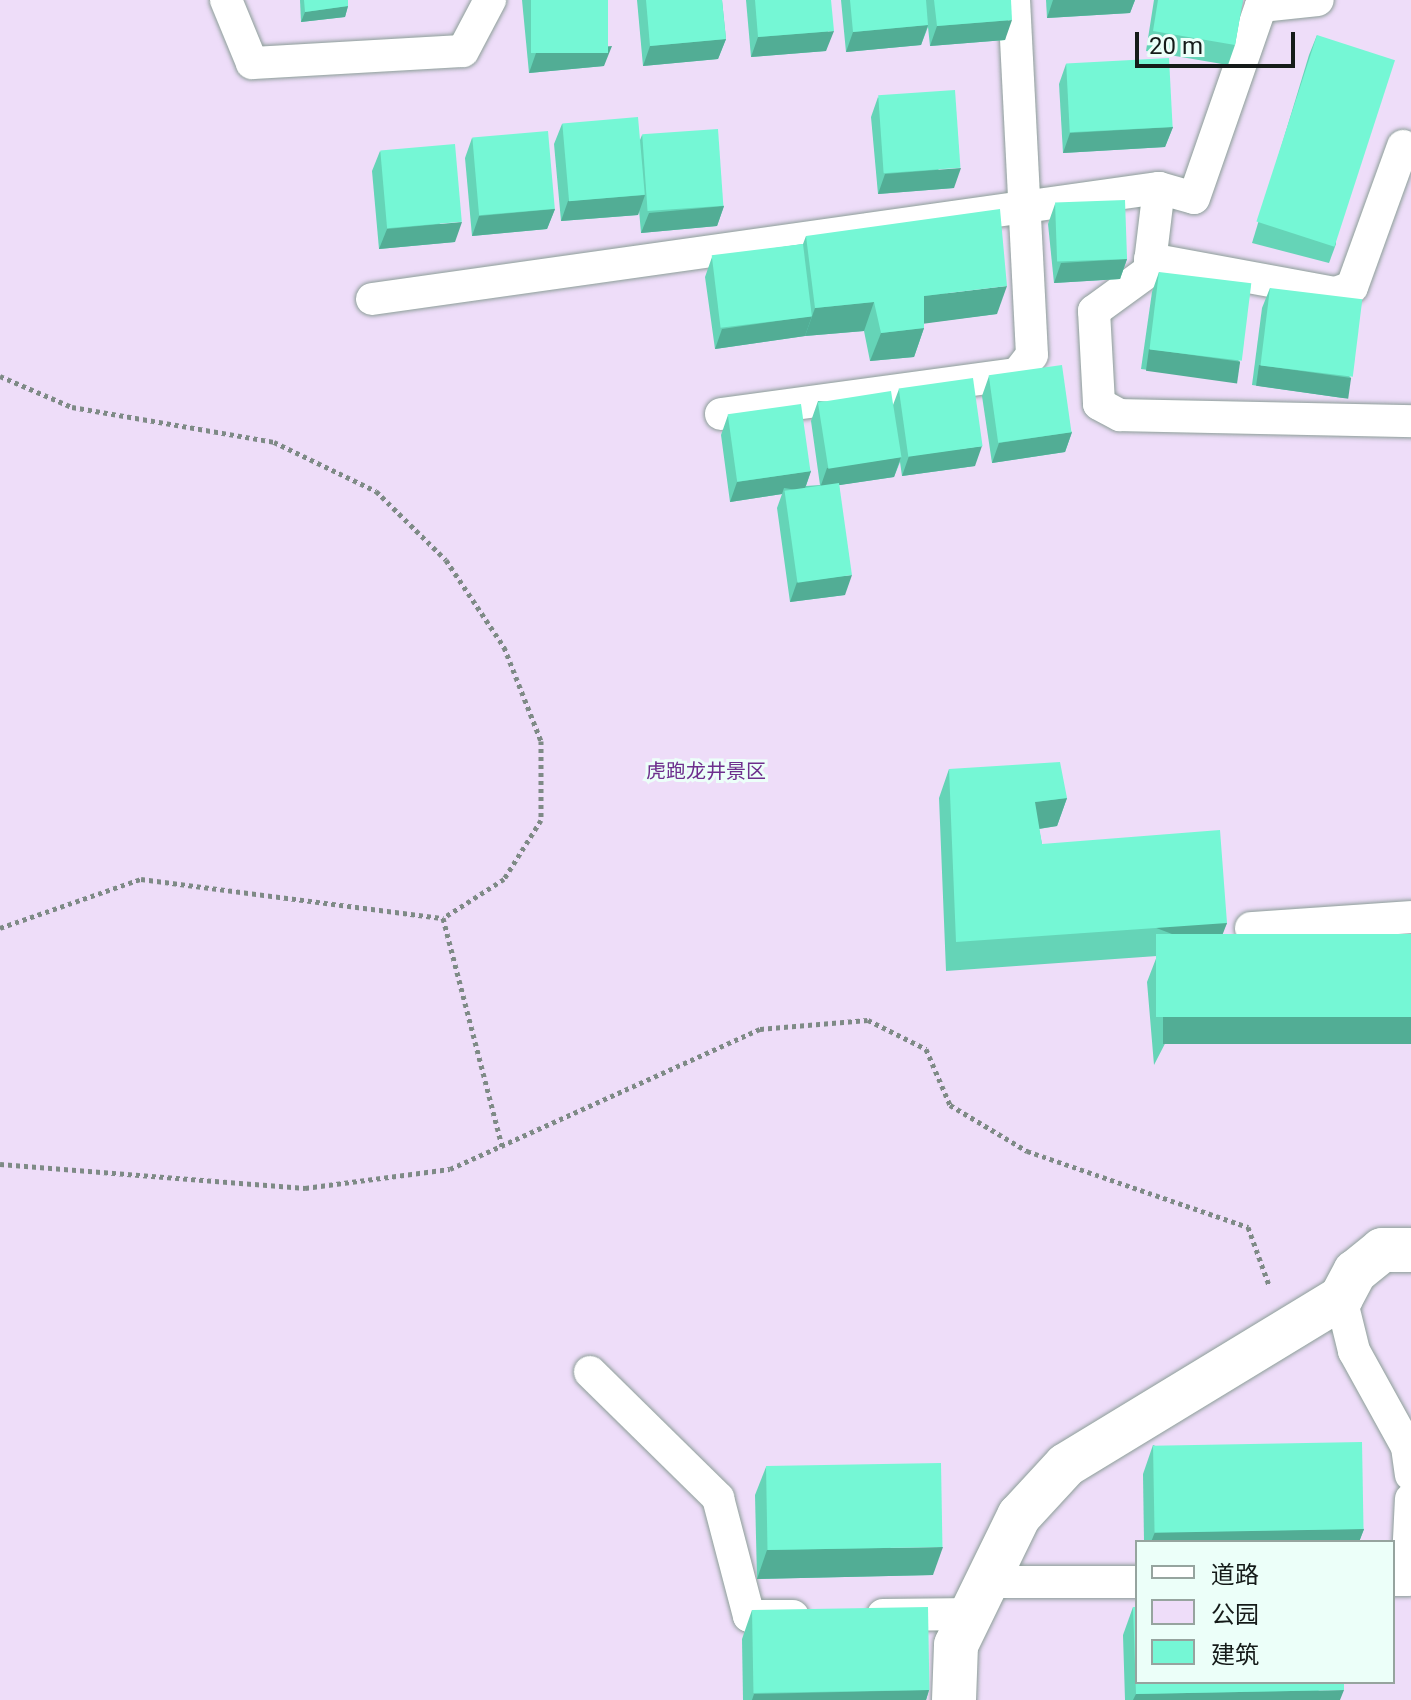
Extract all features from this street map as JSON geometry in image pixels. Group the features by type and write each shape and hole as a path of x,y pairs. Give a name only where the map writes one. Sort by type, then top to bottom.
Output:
{"street":[{"path":"954,1700 956,1645 1019,1516 1066,1465 1341,1298 1355,1272 1382,1250 1411,1250"}],"lane":[{"path":"226,0 252,63 463,51 490,0"},
{"path":"721,414 1017,374 1032,355 1014,0"},
{"path":"372,299 1159,188 1194,198 1261,6 1318,0"},
{"path":"1150,259 1336,293 1352,287 1403,146"},
{"path":"1159,188 1149,271 1094,311 1099,404 1120,415 1411,421"},
{"path":"1251,928 1411,917"},
{"path":"1341,1298 1354,1351 1407,1447 1411,1475"},
{"path":"590,1372 718,1498 749,1616 837,1615 1135,1582"},
{"path":"1395,1580 1407,1580 1411,1499"}],"path":[{"path":"0,376 72,407 274,442 376,491 446,560 504,647 541,741 541,820 504,879 443,918 141,879 0,928"},
{"path":"443,918 502,1146"},
{"path":"0,1164 305,1188 450,1169 760,1029 868,1020 926,1049 950,1105 1027,1151 1248,1227 1286,1331"}],"green space":[{"name":"虎跑龙井景区","path":"0,0 1411,0 1411,1700 0,1700"}],"building":[{"path":"304,0 348,0 348,6 305,12"},
{"path":"531,0 608,0 608,53 531,53"},
{"path":"646,0 722,0 726,39 650,46"},
{"path":"755,0 831,0 834,31 758,37"},
{"path":"850,0 926,0 928,25 853,32"},
{"path":"934,0 1011,0 1012,20 937,26"},
{"path":"1158,0 1243,0 1235,45 1153,31"},
{"path":"1317,35 1395,60 1334,247 1256,221"},
{"path":"1169,58 1173,127 1070,132 1066,63"},
{"path":"955,90 960,168 884,173 878,95"},
{"path":"638,117 645,195 569,201 562,124"},
{"path":"718,129 723,206 648,211 642,134"},
{"path":"548,131 555,209 479,215 472,138"},
{"path":"455,144 462,222 387,228 380,151"},
{"path":"1125,200 1127,259 1057,261 1055,202"},
{"path":"1000,209 1007,286 924,296 924,328 881,333 874,302 815,308 806,236"},
{"path":"803,244 812,316 721,328 712,255"},
{"path":"1159,272 1251,283 1242,361 1149,349"},
{"path":"1270,288 1362,299 1353,377 1260,365"},
{"path":"1062,365 1071,432 998,443 989,375"},
{"path":"973,378 983,446 908,457 899,388"},
{"path":"891,391 901,457 828,469 818,403"},
{"path":"801,404 810,471 737,482 728,414"},
{"path":"839,483 852,575 797,583 785,491"},
{"path":"1060,762 1067,798 1035,802 1042,844 1220,830 1227,923 956,942 949,769"},
{"path":"1156,934 1411,934 1411,1017 1156,1017"},
{"path":"1362,1442 1364,1529 1155,1533 1153,1446"},
{"path":"941,1463 942,1547 767,1550 766,1466"},
{"path":"928,1607 929,1690 753,1693 752,1610"},
{"path":"1133,1607 1135,1607 1135,1665"},
{"path":"1136,1684 1344,1684 1344,1690 1136,1694"}]}
